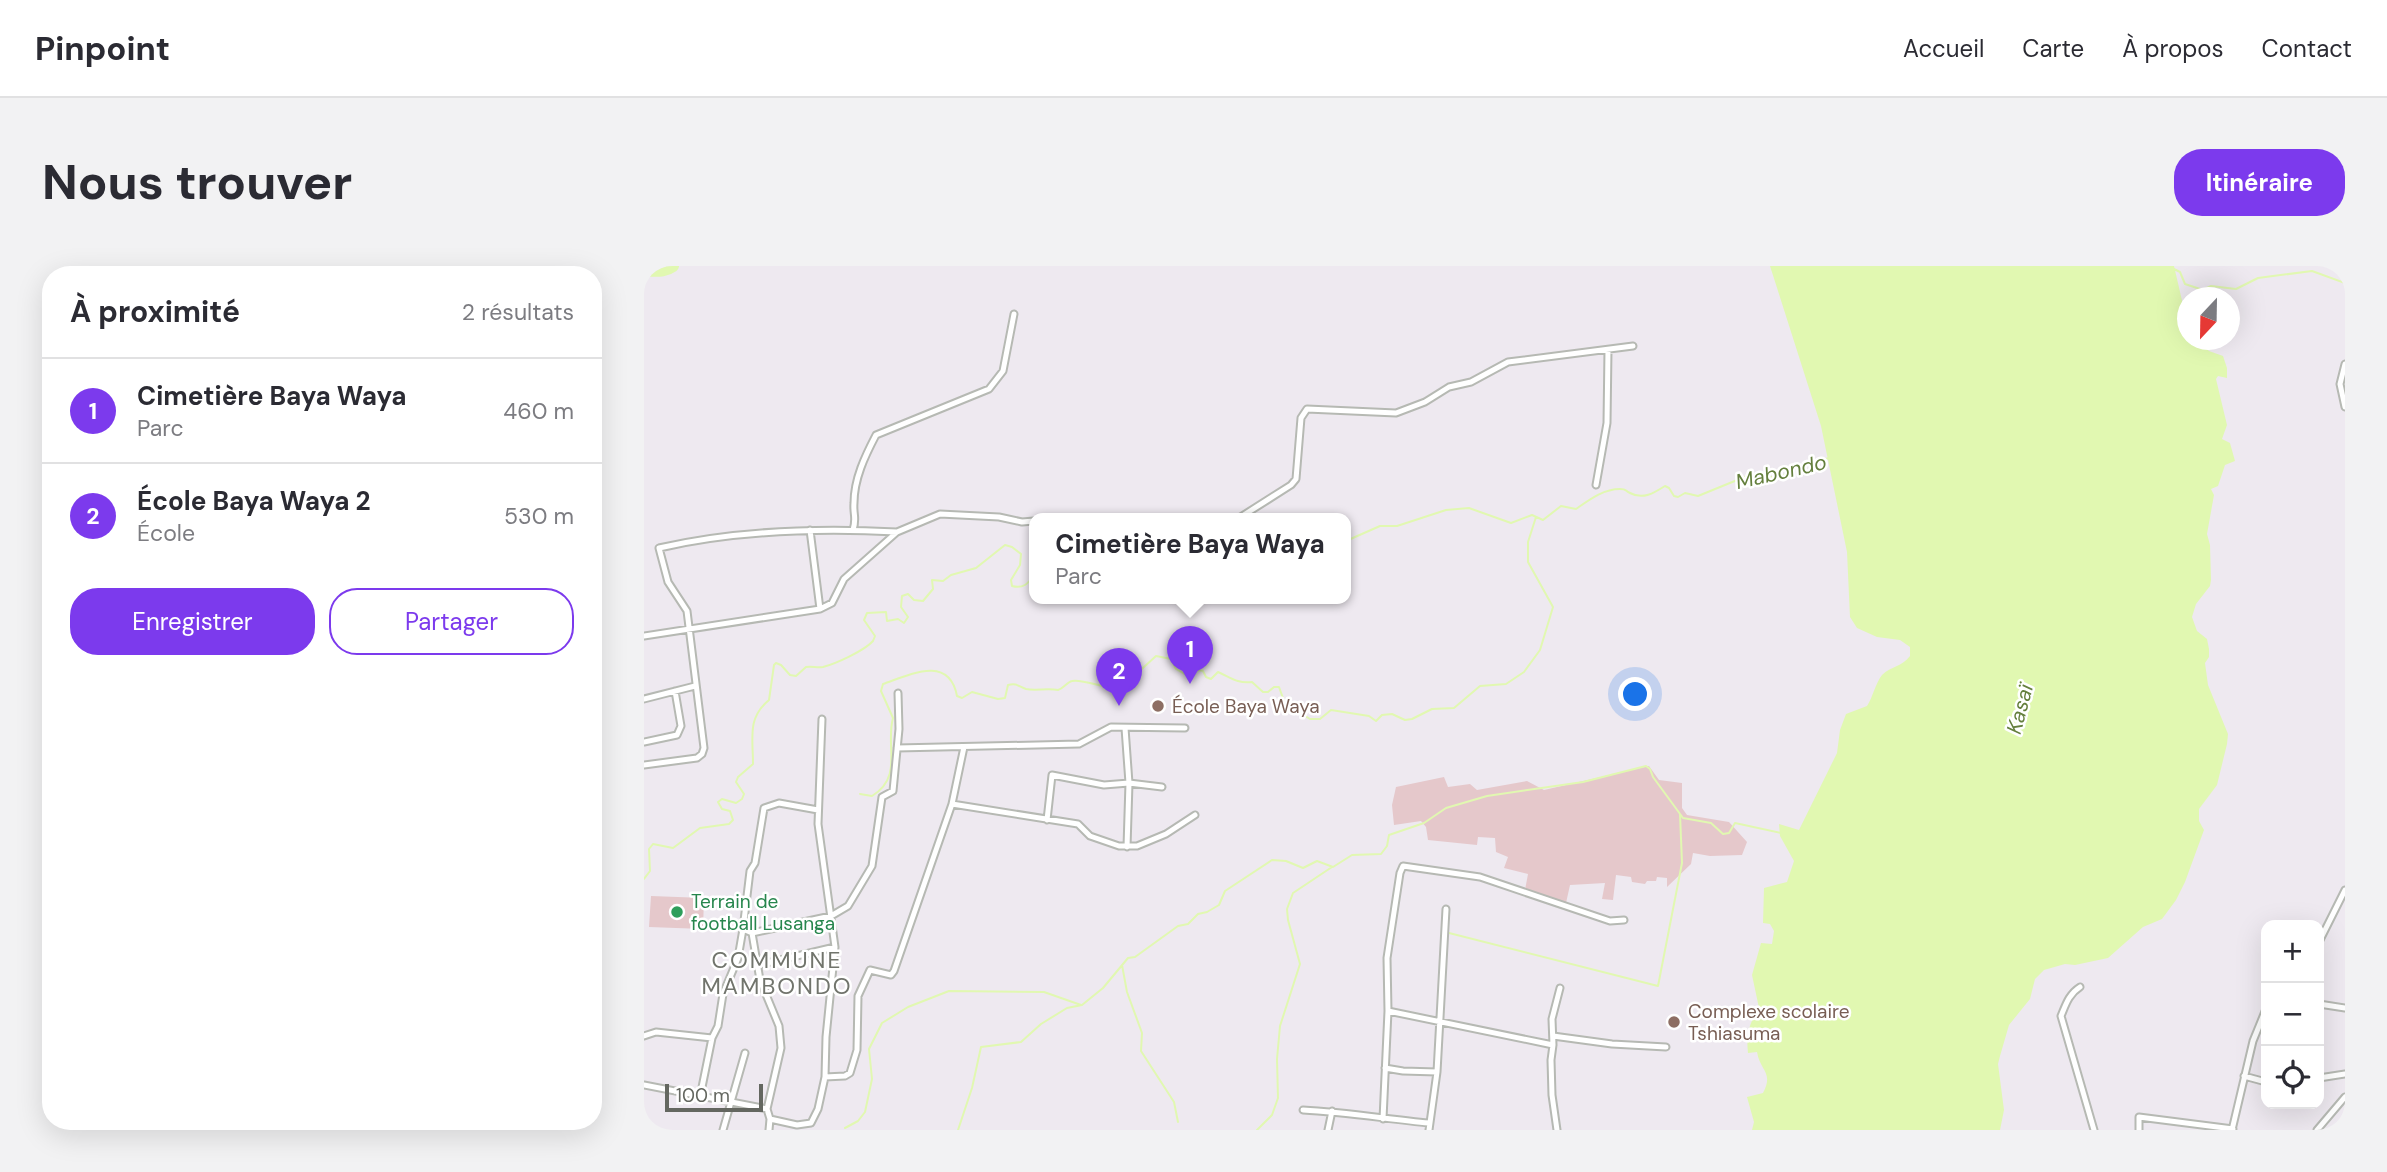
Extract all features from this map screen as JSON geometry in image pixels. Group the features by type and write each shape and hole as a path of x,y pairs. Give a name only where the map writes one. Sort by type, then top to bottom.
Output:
{"street":[{"path":"853,530 857,520 853,504 861,464 876,435 989,390 1003,371 1014,314"},
{"path":"1247,513 1296,479 1301,418 1307,409 1396,413 1425,402 1449,387 1471,382 1508,362 1633,346"},
{"path":"1596,485 1606,423 1608,349"},
{"path":"2345,364 2340,384 2345,407"},
{"path":"644,636 820,609 832,603 844,579 897,532 940,514 1029,521"},
{"path":"810,530 820,609"},
{"path":"644,765 698,758 704,748 687,611 668,582 659,548 692,540 810,530 897,532"},
{"path":"644,699 695,686"},
{"path":"644,742 677,735 681,726 675,691"},
{"path":"743,929 752,933 831,916 848,906 872,866 882,797 893,791 898,693"},
{"path":"770,1119 811,1126 825,1077 825,1037 835,947 818,810 822,719"},
{"path":"897,748 1079,744 1111,727 1185,729"},
{"path":"1125,728 1129,783 1127,847"},
{"path":"825,1077 845,1076 849,1073 857,1050 858,996 870,971 891,975 894,971 952,804 964,747"},
{"path":"1047,820 1052,775 1104,785 1129,783 1162,787"},
{"path":"700,1097 723,994 738,958 750,871 755,863 764,808 779,803 818,810"},
{"path":"952,804 1078,824 1090,836 1127,847 1137,846 1166,834 1195,815"},
{"path":"1383,1119 1388,1011 1387,958 1403,866 1480,877 1611,921 1624,920"},
{"path":"2324,932 2345,890"},
{"path":"1429,1130 1437,1072 1446,909"},
{"path":"752,933 760,980 779,1026 781,1048 766,1109 770,1119 769,1130"},
{"path":"758,965 835,947"},
{"path":"2080,987 2073,991 2067,1000 2061,1016 2094,1130"},
{"path":"1557,1130 1551,1060 1552,1019 1560,988"},
{"path":"2324,1005 2345,1008"},
{"path":"1388,1011 1553,1045"},
{"path":"2139,1130 2139,1117 2233,1129 2253,1041 2261,1021"},
{"path":"644,1036 656,1032 712,1038"},
{"path":"1553,1036 1612,1044 1666,1047"},
{"path":"723,1130 745,1053"},
{"path":"1385,1068 1437,1072"},
{"path":"2324,1076 2345,1074"},
{"path":"2244,1076 2261,1081"},
{"path":"644,1086 766,1109"},
{"path":"2317,1130 2345,1097"},
{"path":"1303,1110 1359,1113 1383,1119 1429,1123"},
{"path":"1328,1130 1332,1111"}],"shaded area":[{"path":"1649,766 1659,780 1682,783 1682,808 1687,815 1729,822 1747,842 1742,855 1710,856 1693,853 1691,864 1667,887 1667,878 1657,877 1656,881 1647,881 1645,884 1632,882 1631,877 1616,875 1613,900 1602,899 1605,883 1570,885 1566,903 1525,890 1528,874 1504,868 1508,857 1496,852 1495,838 1478,837 1477,845 1428,840 1426,827 1421,821 1394,825 1392,805 1396,787 1444,777 1448,787 1470,784 1477,790 1527,781 1544,790"},
{"name":"Terrain de football Lusanga","path":"651,896 704,898 703,929 649,927"}],"water":[{"name":"Kasaï","path":"1770,266 2174,266 2179,287 2177,350 2208,350 2223,356 2227,368 2227,378 2218,376 2216,379 2227,425 2222,439 2230,443 2235,461 2225,465 2218,486 2211,489 2214,495 2207,534 2211,580 2210,586 2196,604 2192,617 2197,631 2207,639 2209,657 2205,663 2208,685 2228,734 2217,785 2199,809 2199,821 2204,830 2185,882 2162,919 2143,927 2108,958 2044,970 2035,979 2030,999 2009,1025 1998,1064 2004,1110 2000,1130 1752,1130 1754,1122 1747,1097 1763,1093 1767,1080 1757,1052 1748,1053 1747,1047 1751,1024 1759,1008 1752,975 1761,943 1772,944 1774,931 1770,924 1763,923 1764,888 1787,882 1794,861 1780,836 1779,824 1799,830 1837,753 1840,730 1846,714 1867,706 1882,675 1910,656 1910,647 1900,640 1877,637 1857,628 1850,617 1847,552 1821,426"}],"waterway":[{"path":"644,271 673,266"},
{"path":"2174,269 2180,272 2185,284 2203,290 2211,286 2236,289 2258,278 2312,271 2345,283"},
{"name":"Mabondo","path":"1351,539 1380,526 1397,526 1446,510 1469,508 1511,523 1532,515 1543,520 1561,506 1576,509 1596,496 1614,489 1624,489 1644,496 1665,486 1674,496 1685,493 1698,496 1747,476 1760,479 1784,475 1794,468 1829,458"},
{"path":"860,794 872,796 882,788 891,770 893,718 881,691 883,684 927,671 946,675 953,683 957,696 962,698 972,692 998,699 1005,698 1008,685 1011,684 1030,690 1058,690 1070,682 1082,681 1109,688 1121,688 1156,656 1171,659 1176,669 1188,676 1198,670 1211,679 1218,672 1238,681 1252,682 1263,692 1279,687 1284,701 1310,719 1320,719 1331,710 1369,716 1376,721 1382,715 1392,714 1405,720 1432,709 1454,708 1480,686 1506,684 1524,672 1540,650 1553,607 1528,562 1528,542 1536,517"},
{"name":"Mabondo","path":"644,879 650,871 649,849 653,844 673,848 700,828 729,824 733,820 730,811 722,809 718,802 722,799 736,803 742,799 744,794 736,782 753,764 754,721 769,700 776,663 790,675 796,676 806,667 823,667 849,657 873,641 875,636 864,620 867,613 886,612 887,621 898,619 904,623 908,617 901,607 902,596 908,594 914,600 923,601 933,589 932,580 943,581 951,575 976,568 1005,545 1021,554 1020,565 1011,580 1012,586 1019,587 1029,582"},
{"path":"958,1130 972,1088 981,1047 1021,1042 1041,1024 1067,1008 1082,1005 1103,988 1128,958 1135,957 1178,926 1188,924 1198,914 1219,905 1225,891 1272,860 1286,861 1303,868 1317,861 1333,867 1352,855 1381,854 1387,846 1389,835 1424,823 1446,808 1487,796 1583,782 1646,766 1683,818 1711,823 1723,834 1729,833 1735,823 1781,833"},
{"path":"1449,933 1658,986 1682,863 1680,814"},
{"path":"1257,1130 1272,1115 1278,1098 1280,1026 1300,964 1287,909 1293,893 1332,867"},
{"path":"1122,965 1127,992 1142,1033 1141,1051 1174,1102 1178,1122"},
{"path":"845,1128 858,1121 865,1112 872,1079 869,1049 882,1023 908,1007 949,991 1044,992 1081,1005"}],"place":[{"name":"Cimetière Baya Waya","path":"1190,684"},
{"name":"École Baya Waya 2","path":"1119,706"},
{"name":"École Baya Waya","path":"1158,706"},
{"name":"Terrain de football Lusanga","path":"677,912"},
{"name":"Complexe scolaire Tshiasuma","path":"1674,1022"}],"district":[{"name":"COMMUNE MAMBONDO","path":"777,973"}]}
